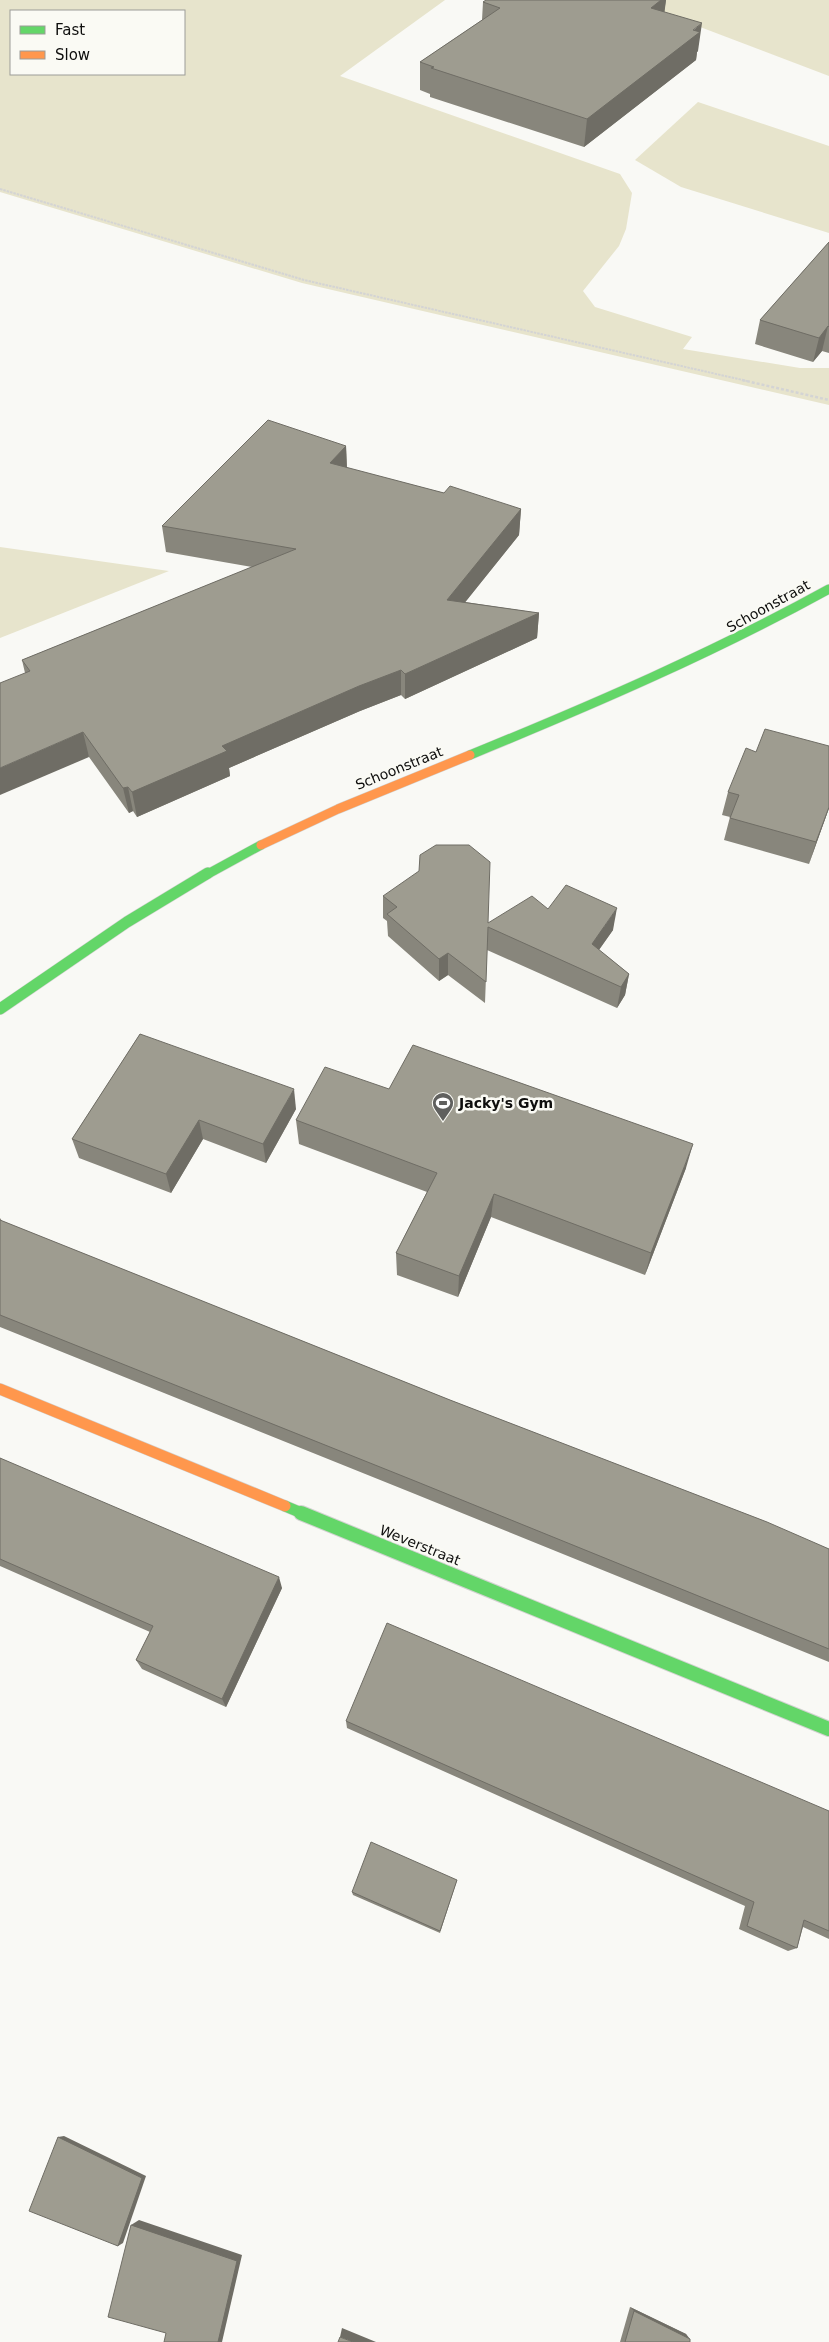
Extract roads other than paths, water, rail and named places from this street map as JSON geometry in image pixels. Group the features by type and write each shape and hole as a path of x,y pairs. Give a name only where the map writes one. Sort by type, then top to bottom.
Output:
{"street":[{"name":"Schoonstraat","path":"0,1009 108,932 186,884 263,844 337,809 645,684 722,648 829,589"},
{"name":"Weverstraat","path":"0,1389 829,1729"}],"place":[{"name":"Jacky's Gym","path":"443,1122"}]}
